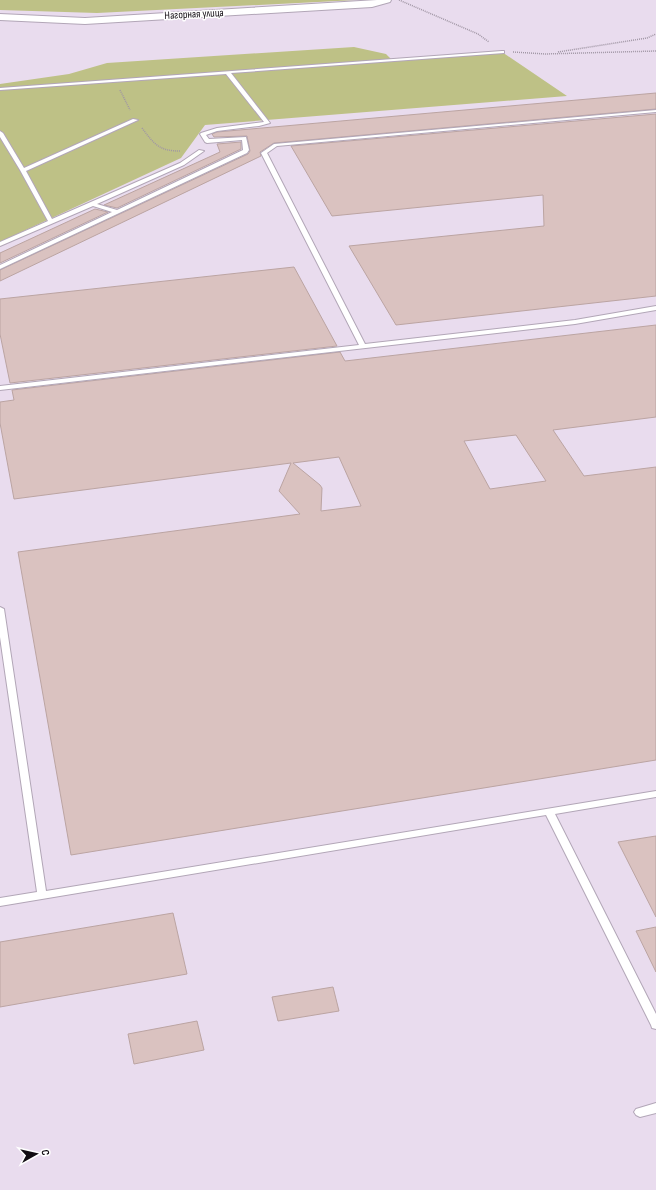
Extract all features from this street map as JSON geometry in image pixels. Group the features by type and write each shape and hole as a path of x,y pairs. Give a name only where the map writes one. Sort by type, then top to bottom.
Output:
{"street":[{"name":"Нагорная улица","path":"0,16 85,21 372,4 387,0"}],"lane":[{"path":"0,89 502,52"},
{"path":"0,267 245,152 244,138 207,141 204,134 211,130 246,127 267,123 228,72"},
{"path":"363,346 264,153 276,146 656,111"},
{"path":"23,170 135,120"},
{"path":"0,133 23,170 51,222"},
{"path":"0,244 182,164 201,151"},
{"path":"93,204 117,212"},
{"path":"0,388 575,322 656,308"},
{"path":"0,609 42,895"},
{"path":"0,902 656,794"},
{"path":"549,811 656,1025"},
{"path":"640,1112 656,1108"}],"path":[{"path":"399,0 478,34 502,52 546,54 656,51"},
{"path":"546,54 647,38 656,34"},
{"path":"115,81 135,120 157,148 172,151 201,151"}],"green space":[{"path":"0,0 357,0 97,13 0,10"},
{"path":"354,47 386,54 393,61 502,52 567,96 205,125 181,158 0,242 0,84 69,74 107,63"}],"building":[{"path":"656,93 656,109 274,143 260,152 261,156 0,281 0,270 248,154 250,151 247,136 214,137 212,134 217,132"},
{"path":"656,114 656,296 396,325 349,246 544,226 543,195 332,216 291,146"},
{"path":"241,142 241,149 117,208 104,205 220,152 217,144"},
{"path":"95,209 108,212 0,263 0,253"},
{"path":"294,267 337,346 10,383 0,334 0,299"},
{"path":"656,325 656,417 553,430 584,476 656,467 656,760 71,855 18,552 300,514 279,491 291,463 14,499 0,423 0,402 14,400 12,390 340,352 345,361","holes":["516,435 546,481 490,489 464,441","339,457 361,506 321,511 322,488 293,463"]},
{"path":"656,836 656,917 618,842"},
{"path":"173,913 187,974 0,1007 0,942"},
{"path":"656,927 656,972 636,931"},
{"path":"333,987 339,1011 278,1021 272,997"},
{"path":"197,1021 204,1050 134,1064 128,1034"}]}
